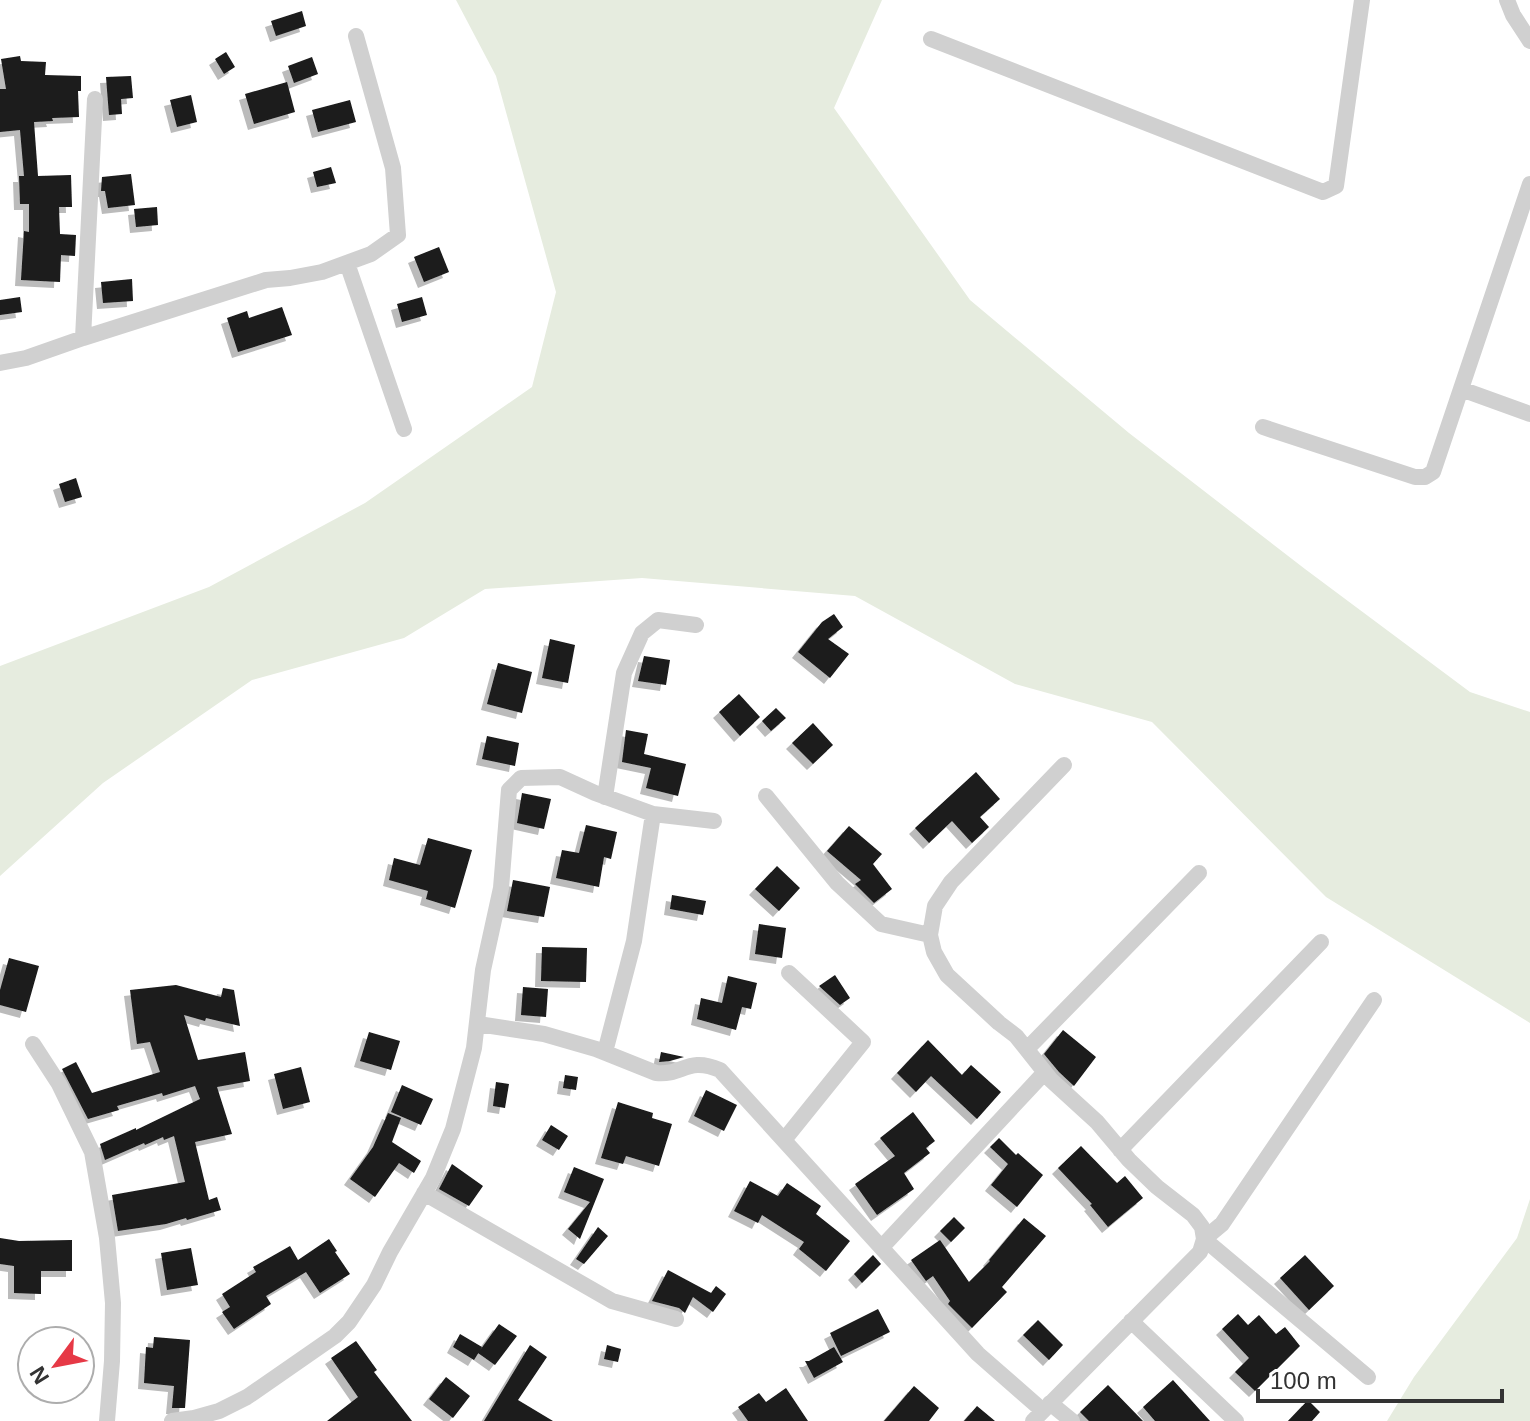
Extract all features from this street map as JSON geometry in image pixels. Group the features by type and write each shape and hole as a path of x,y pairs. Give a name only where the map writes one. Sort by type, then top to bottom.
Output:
{"street":[{"path":"931,39 1323,192 1336,186 1362,0"},
{"path":"1507,0 1530,41"},
{"path":"0,363 26,358 266,280 322,272 371,254 398,235 393,168 356,36"},
{"path":"83,338 95,99"},
{"path":"1263,427 1415,477 1425,477 1433,472 1530,184"},
{"path":"347,263 404,429"},
{"path":"1461,389 1530,414"},
{"path":"605,797 624,673 642,633 658,620 696,625"},
{"path":"1042,1411 1200,1252 1204,1239 1202,1227 1193,1215 1157,1187 1045,1072 1016,1036 947,975 934,952 930,935 935,906 951,882 1064,765"},
{"path":"172,1421 221,1416 335,1336 349,1322 374,1285 433,1178 453,1129 474,1048 483,970 501,888 509,790 521,778 560,777 653,814 714,821"},
{"path":"766,796 837,883 881,924 930,935"},
{"path":"605,1052 634,941 653,814"},
{"path":"1027,1049 1199,873"},
{"path":"1120,1150 1321,942"},
{"path":"784,1140 863,1042 789,973"},
{"path":"1204,1239 1222,1224 1374,1000"},
{"path":"478,1024 544,1034 605,1052 656,1073 665,1074 698,1063 720,1070 978,1354 1042,1411 1072,1421"},
{"path":"33,1044 59,1084 92,1152 107,1238 113,1303 107,1421"},
{"path":"882,1247 1045,1072"},
{"path":"424,1193 612,1301 676,1319"},
{"path":"1204,1239 1368,1377"},
{"path":"1131,1321 1236,1421"}],"shaded area":[{"path":"456,0 882,0 834,108 970,300 1129,433 1470,692 1530,712 1530,1023 1326,897 1152,722 1015,684 855,596 642,578 485,589 404,638 252,680 103,783 0,876 0,666 209,587 365,503 532,387 556,292 496,76"},
{"path":"1530,1199 1530,1421 1387,1421 1414,1377 1517,1238"}],"building":[{"path":"302,11 306,26 276,36 271,21"},
{"path":"226,52 235,67 224,74 215,59"},
{"path":"20,56 21,61 46,62 45,75 81,76 79,117 34,122 38,176 71,175 72,207 59,207 60,234 76,235 75,256 61,255 60,282 21,280 24,231 29,232 29,204 20,204 19,176 24,176 20,130 0,132 0,89 6,89 1,59"},
{"path":"312,57 318,74 294,83 288,66"},
{"path":"131,76 133,98 121,99 122,114 109,115 106,77"},
{"path":"287,82 295,112 254,124 245,94"},
{"path":"191,95 197,122 177,127 170,100"},
{"path":"350,100 356,122 318,132 312,110"},
{"path":"331,167 336,183 317,187 313,172"},
{"path":"131,174 135,205 108,208 105,191 101,191 102,177"},
{"path":"157,207 158,225 136,227 134,209"},
{"path":"439,247 449,272 424,282 414,257"},
{"path":"132,279 133,301 103,303 101,282"},
{"path":"20,297 22,312 0,315 0,300"},
{"path":"422,297 427,315 402,322 397,304"},
{"path":"282,307 292,335 238,352 227,318 247,311 249,318"},
{"path":"76,478 82,497 65,502 59,484"},
{"path":"834,614 843,627 828,639 849,654 830,678 798,652 822,622"},
{"path":"550,639 575,645 568,683 542,678"},
{"path":"644,656 670,660 666,685 638,681"},
{"path":"498,663 532,672 522,713 487,704"},
{"path":"739,694 760,717 740,736 719,712"},
{"path":"776,708 786,718 771,731 762,721"},
{"path":"813,723 833,745 813,764 792,743"},
{"path":"626,730 648,734 644,754 686,764 678,796 646,788 651,768 622,762"},
{"path":"487,736 519,743 515,766 482,759"},
{"path":"976,772 1000,799 980,817 989,827 972,843 952,821 929,843 915,828"},
{"path":"522,793 551,799 544,829 517,823"},
{"path":"586,825 617,832 611,859 604,857 599,887 556,878 562,850 579,853"},
{"path":"849,826 882,854 873,864 892,889 874,903 855,884 861,880 827,851"},
{"path":"428,838 472,850 455,908 426,899 428,891 389,880 394,858 420,865"},
{"path":"777,866 800,888 779,911 755,889"},
{"path":"513,880 550,887 544,917 507,911"},
{"path":"672,895 706,901 703,915 670,909"},
{"path":"759,924 786,928 782,958 755,954"},
{"path":"542,947 587,948 586,982 541,981"},
{"path":"9,958 39,966 26,1012 0,1005 0,990"},
{"path":"835,975 850,998 840,1005 819,986"},
{"path":"728,976 757,983 751,1009 742,1007 736,1030 697,1019 701,998 722,1003"},
{"path":"176,985 221,997 223,988 234,990 240,1026 184,1015 198,1060 245,1052 250,1081 217,1087 232,1134 195,1142 209,1200 217,1197 221,1210 187,1220 118,1231 112,1195 185,1182 174,1136 144,1143 105,1160 100,1144 200,1099 195,1086 117,1106 119,1110 88,1119 62,1069 76,1062 92,1093 160,1072 150,1042 137,1044 130,990"},
{"path":"523,987 548,989 546,1017 521,1015"},
{"path":"1063,1030 1096,1057 1074,1086 1044,1054"},
{"path":"369,1032 400,1041 391,1070 360,1061"},
{"path":"928,1040 962,1075 971,1065 1001,1092 977,1119 931,1076 916,1092 897,1073"},
{"path":"661,1052 684,1057 659,1062"},
{"path":"301,1067 310,1102 283,1109 274,1074"},
{"path":"565,1075 578,1077 576,1090 563,1088"},
{"path":"496,1082 509,1084 505,1108 493,1106"},
{"path":"402,1085 433,1099 421,1125 391,1112"},
{"path":"706,1090 737,1105 724,1131 694,1116"},
{"path":"618,1102 653,1113 652,1118 672,1124 659,1166 626,1156 623,1164 601,1158"},
{"path":"913,1112 935,1141 926,1148 930,1153 904,1173 914,1189 877,1215 855,1184 895,1156 880,1138"},
{"path":"388,1113 401,1118 392,1142 421,1161 414,1173 399,1163 375,1197 350,1179 373,1147"},
{"path":"551,1125 568,1136 559,1150 542,1140"},
{"path":"999,1138 1043,1175 1017,1207 991,1185 1008,1164 990,1147"},
{"path":"1081,1146 1117,1183 1125,1176 1143,1198 1108,1227 1092,1204 1058,1168"},
{"path":"452,1164 483,1186 469,1206 439,1189"},
{"path":"574,1167 604,1179 580,1239 568,1229 590,1202 564,1192"},
{"path":"750,1181 778,1196 787,1183 821,1206 816,1214 850,1241 826,1271 799,1249 804,1242 762,1215 758,1223 734,1211"},
{"path":"954,1217 965,1228 951,1242 940,1231"},
{"path":"1024,1218 1046,1236 1002,1287 1007,1292 972,1328 948,1304 950,1301 933,1276 926,1281 911,1260 940,1240 969,1282"},
{"path":"598,1227 608,1236 584,1264 576,1259"},
{"path":"0,1238 19,1241 72,1240 72,1271 41,1271 41,1294 14,1293 14,1266 0,1264"},
{"path":"329,1239 350,1274 320,1293 306,1272 266,1296 271,1304 234,1329 222,1312 230,1307 222,1294 256,1272 253,1267 290,1246 298,1260"},
{"path":"191,1248 198,1285 167,1290 161,1253"},
{"path":"873,1255 881,1264 862,1283 854,1274"},
{"path":"1305,1255 1334,1286 1309,1310 1280,1278"},
{"path":"668,1270 711,1293 716,1286 726,1294 713,1312 693,1297 685,1313 679,1308 652,1301"},
{"path":"878,1309 890,1332 841,1356 830,1333"},
{"path":"1238,1314 1248,1325 1259,1315 1276,1334 1285,1327 1300,1346 1255,1391 1235,1372 1249,1358 1222,1329"},
{"path":"1038,1320 1063,1345 1049,1360 1023,1335"},
{"path":"499,1324 517,1336 495,1365 478,1353"},
{"path":"460,1334 482,1347 474,1360 453,1347"},
{"path":"154,1337 190,1340 185,1408 172,1408 174,1386 144,1383 146,1347 153,1348"},
{"path":"356,1341 377,1370 374,1372 412,1421 327,1421 358,1397 331,1358"},
{"path":"530,1345 547,1357 518,1400 553,1421 484,1421"},
{"path":"607,1345 621,1349 618,1362 604,1359"},
{"path":"834,1347 843,1362 814,1378 805,1361"},
{"path":"446,1377 470,1396 453,1418 429,1399"},
{"path":"1173,1380 1210,1421 1155,1421 1143,1407"},
{"path":"1108,1385 1143,1421 1089,1421 1080,1412"},
{"path":"914,1386 939,1408 929,1421 884,1421"},
{"path":"786,1388 808,1421 748,1421 738,1407 759,1393 766,1402"},
{"path":"1308,1400 1320,1412 1312,1421 1288,1421"},
{"path":"977,1406 995,1421 964,1421"}]}
